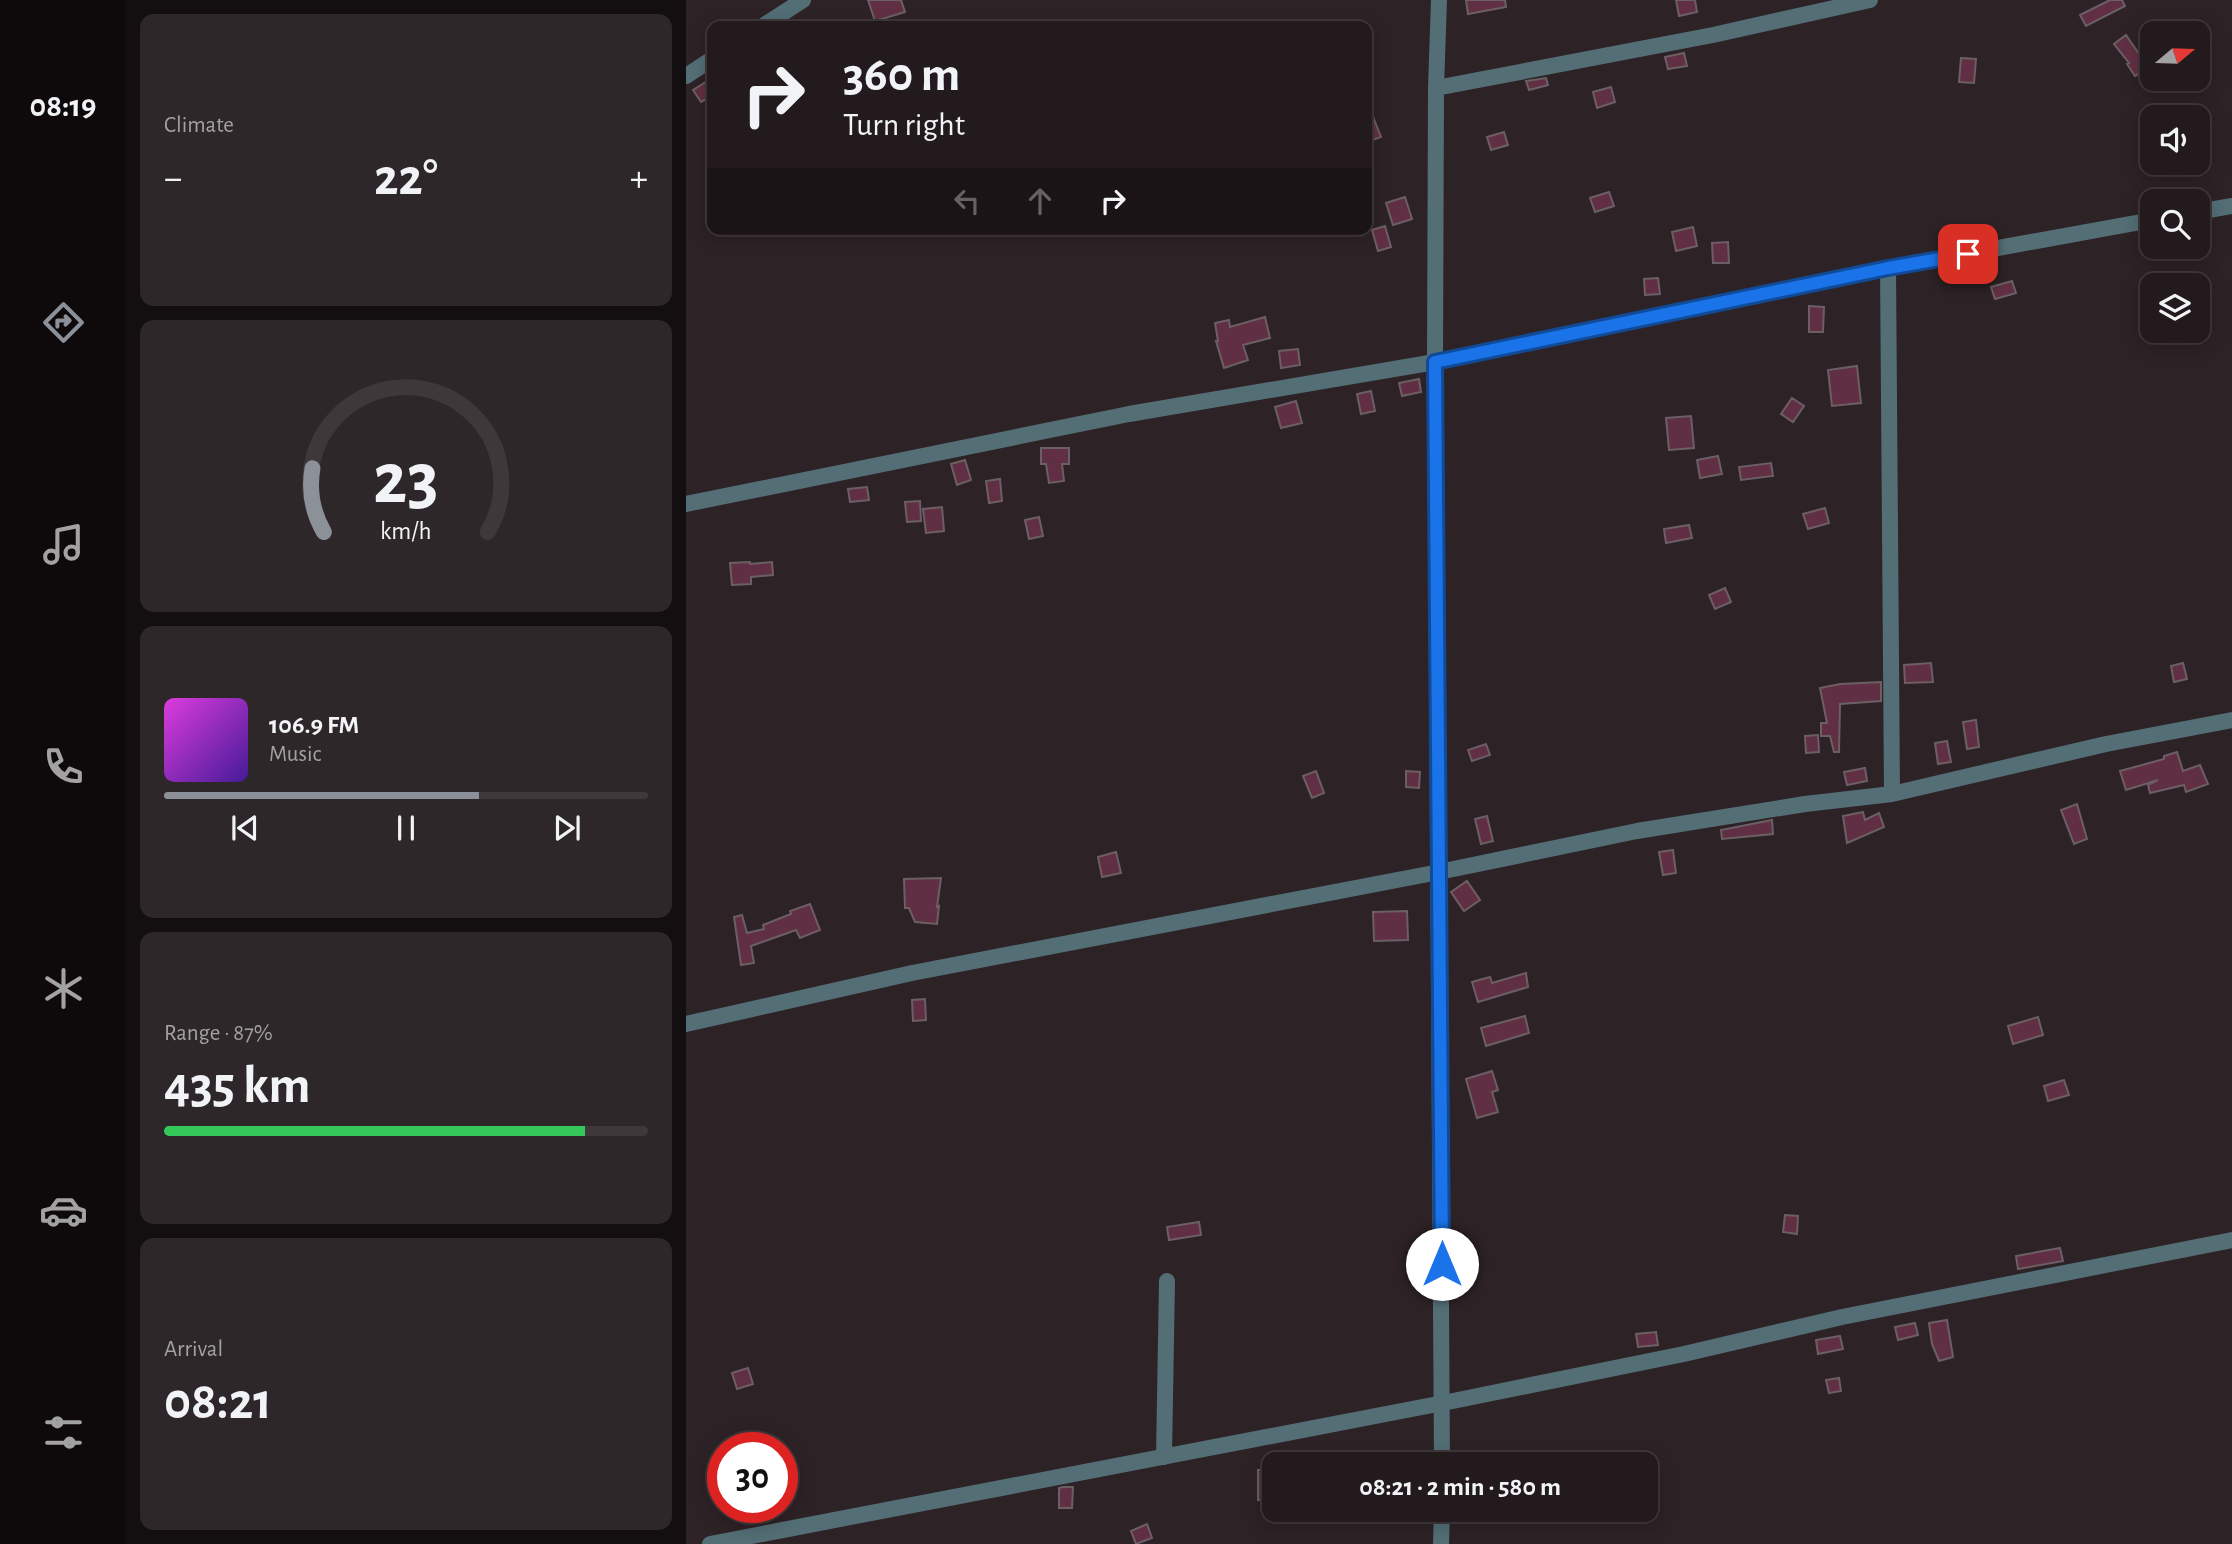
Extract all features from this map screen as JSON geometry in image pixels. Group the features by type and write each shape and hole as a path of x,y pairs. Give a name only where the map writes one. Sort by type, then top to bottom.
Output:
{"street":[{"path":"771,21 803,0"},
{"path":"1439,0 1435,362 1443,1452"},
{"path":"1436,88 1713,35 1870,0"},
{"path":"686,76 707,62"},
{"path":"2210,210 2232,206"},
{"path":"686,504 1129,414 1435,362 1888,268 2140,222"},
{"path":"1888,268 1892,794"},
{"path":"686,1024 912,973 1439,872 1637,831 1804,804 1892,794 2106,744 2232,720"},
{"path":"710,1544 1443,1404 1684,1354 1856,1314 2232,1240"},
{"path":"1164,1457 1167,1281"},
{"path":"1441,1544 1442,1522"}],"building":[{"path":"868,0 901,0 905,12 875,21"},
{"path":"1466,0 1505,0 1506,7 1468,14"},
{"path":"1676,0 1695,0 1697,12 1679,16"},
{"path":"2110,0 2122,0 2125,6 2086,26 2080,15"},
{"path":"2126,35 2140,55 2140,73 2135,76 2127,64 2129,63 2114,44"},
{"path":"1684,53 1687,66 1668,69 1665,57"},
{"path":"1961,58 1976,59 1974,83 1959,82"},
{"path":"1546,78 1548,85 1529,90 1526,81"},
{"path":"707,81 707,99 701,102 693,90"},
{"path":"1611,87 1615,102 1597,108 1593,92"},
{"path":"1372,114 1381,137 1372,140"},
{"path":"1504,132 1508,145 1491,150 1487,137"},
{"path":"1609,192 1614,206 1595,212 1590,198"},
{"path":"1405,197 1412,219 1393,225 1386,203"},
{"path":"1385,226 1391,247 1378,251 1372,230"},
{"path":"1693,227 1697,246 1676,251 1672,232"},
{"path":"1728,242 1729,263 1713,263 1712,243"},
{"path":"1658,278 1660,294 1645,295 1644,279"},
{"path":"2012,281 2016,293 1995,299 1991,287"},
{"path":"1809,306 1824,307 1823,332 1809,332"},
{"path":"1265,317 1270,338 1243,345 1248,360 1224,368 1216,341 1215,323 1229,320 1230,327"},
{"path":"1298,349 1300,365 1281,368 1279,351"},
{"path":"1857,366 1861,403 1832,406 1828,370"},
{"path":"1419,379 1421,392 1402,396 1399,383"},
{"path":"1371,391 1375,411 1361,414 1357,394"},
{"path":"1792,398 1804,406 1793,422 1781,414"},
{"path":"1296,401 1302,423 1281,428 1275,407"},
{"path":"1691,416 1694,448 1669,450 1666,418"},
{"path":"1041,448 1069,448 1069,464 1062,464 1064,481 1049,483 1046,464 1041,464"},
{"path":"1718,456 1722,474 1700,478 1697,460"},
{"path":"965,460 971,480 957,485 951,464"},
{"path":"1771,463 1773,476 1741,480 1739,467"},
{"path":"1000,479 1002,501 989,503 986,481"},
{"path":"867,487 869,500 850,502 848,489"},
{"path":"920,501 921,521 907,522 905,502"},
{"path":"942,507 944,531 926,533 923,509"},
{"path":"1825,508 1829,523 1808,529 1803,514"},
{"path":"1039,517 1043,536 1029,539 1025,520"},
{"path":"1689,525 1692,538 1666,543 1664,529"},
{"path":"772,562 773,575 751,577 751,584 732,585 730,563"},
{"path":"1725,588 1731,602 1715,609 1709,595"},
{"path":"1931,663 1933,682 1905,683 1904,665"},
{"path":"2183,663 2187,679 2174,682 2171,666"},
{"path":"1881,682 1881,701 1840,704 1839,752 1834,752 1830,736 1821,736 1821,723 1827,723 1820,688"},
{"path":"1976,720 1979,747 1967,749 1963,722"},
{"path":"1818,735 1819,752 1806,753 1805,736"},
{"path":"1947,741 1951,762 1938,764 1935,743"},
{"path":"1486,744 1490,755 1472,761 1468,750"},
{"path":"2177,752 2183,771 2200,765 2208,784 2186,792 2184,785 2150,793 2148,785 2158,780 2126,790 2120,771 2164,759 2164,756"},
{"path":"1865,768 1867,781 1847,785 1844,772"},
{"path":"1316,771 1324,793 1312,798 1303,776"},
{"path":"1406,771 1420,772 1419,788 1406,787"},
{"path":"2077,804 2087,839 2074,844 2061,810"},
{"path":"1863,812 1865,820 1879,813 1884,827 1847,843 1843,816"},
{"path":"1487,816 1493,841 1481,844 1475,819"},
{"path":"1772,820 1773,834 1722,839 1721,830"},
{"path":"1673,850 1676,873 1663,875 1659,852"},
{"path":"1116,852 1121,873 1102,877 1098,857"},
{"path":"941,878 937,924 915,922 909,908 905,908 904,879"},
{"path":"1467,881 1480,900 1464,911 1451,892"},
{"path":"810,904 820,930 800,938 796,930 751,946 754,963 741,965 734,917 742,915 747,933 764,929 763,925"},
{"path":"1407,911 1408,940 1374,941 1373,912"},
{"path":"1526,973 1528,987 1478,1002 1472,982 1490,977 1492,983"},
{"path":"925,999 926,1020 913,1021 912,1000"},
{"path":"1525,1016 1529,1033 1486,1046 1481,1028"},
{"path":"2038,1017 2043,1035 2013,1044 2008,1026"},
{"path":"1492,1071 1498,1090 1492,1092 1498,1112 1477,1118 1466,1079"},
{"path":"2064,1080 2069,1095 2048,1101 2044,1086"},
{"path":"1785,1215 1798,1216 1797,1234 1783,1232"},
{"path":"1199,1222 1201,1235 1169,1240 1167,1227"},
{"path":"2060,1248 2063,1261 2018,1269 2016,1256"},
{"path":"1947,1320 1953,1357 1939,1361 1932,1344 1929,1323"},
{"path":"1915,1323 1918,1335 1898,1340 1895,1327"},
{"path":"1656,1332 1658,1345 1638,1347 1636,1334"},
{"path":"1840,1336 1843,1349 1818,1354 1816,1340"},
{"path":"748,1368 753,1384 737,1389 732,1373"},
{"path":"1839,1378 1841,1391 1829,1393 1826,1380"},
{"path":"1258,1470 1262,1470 1262,1500 1258,1500"},
{"path":"1073,1487 1072,1508 1059,1508 1059,1488"},
{"path":"1147,1524 1152,1538 1136,1544 1131,1531"}],"route":[{"path":"1442,1264 1435,362 1888,268 1968,254"}]}
